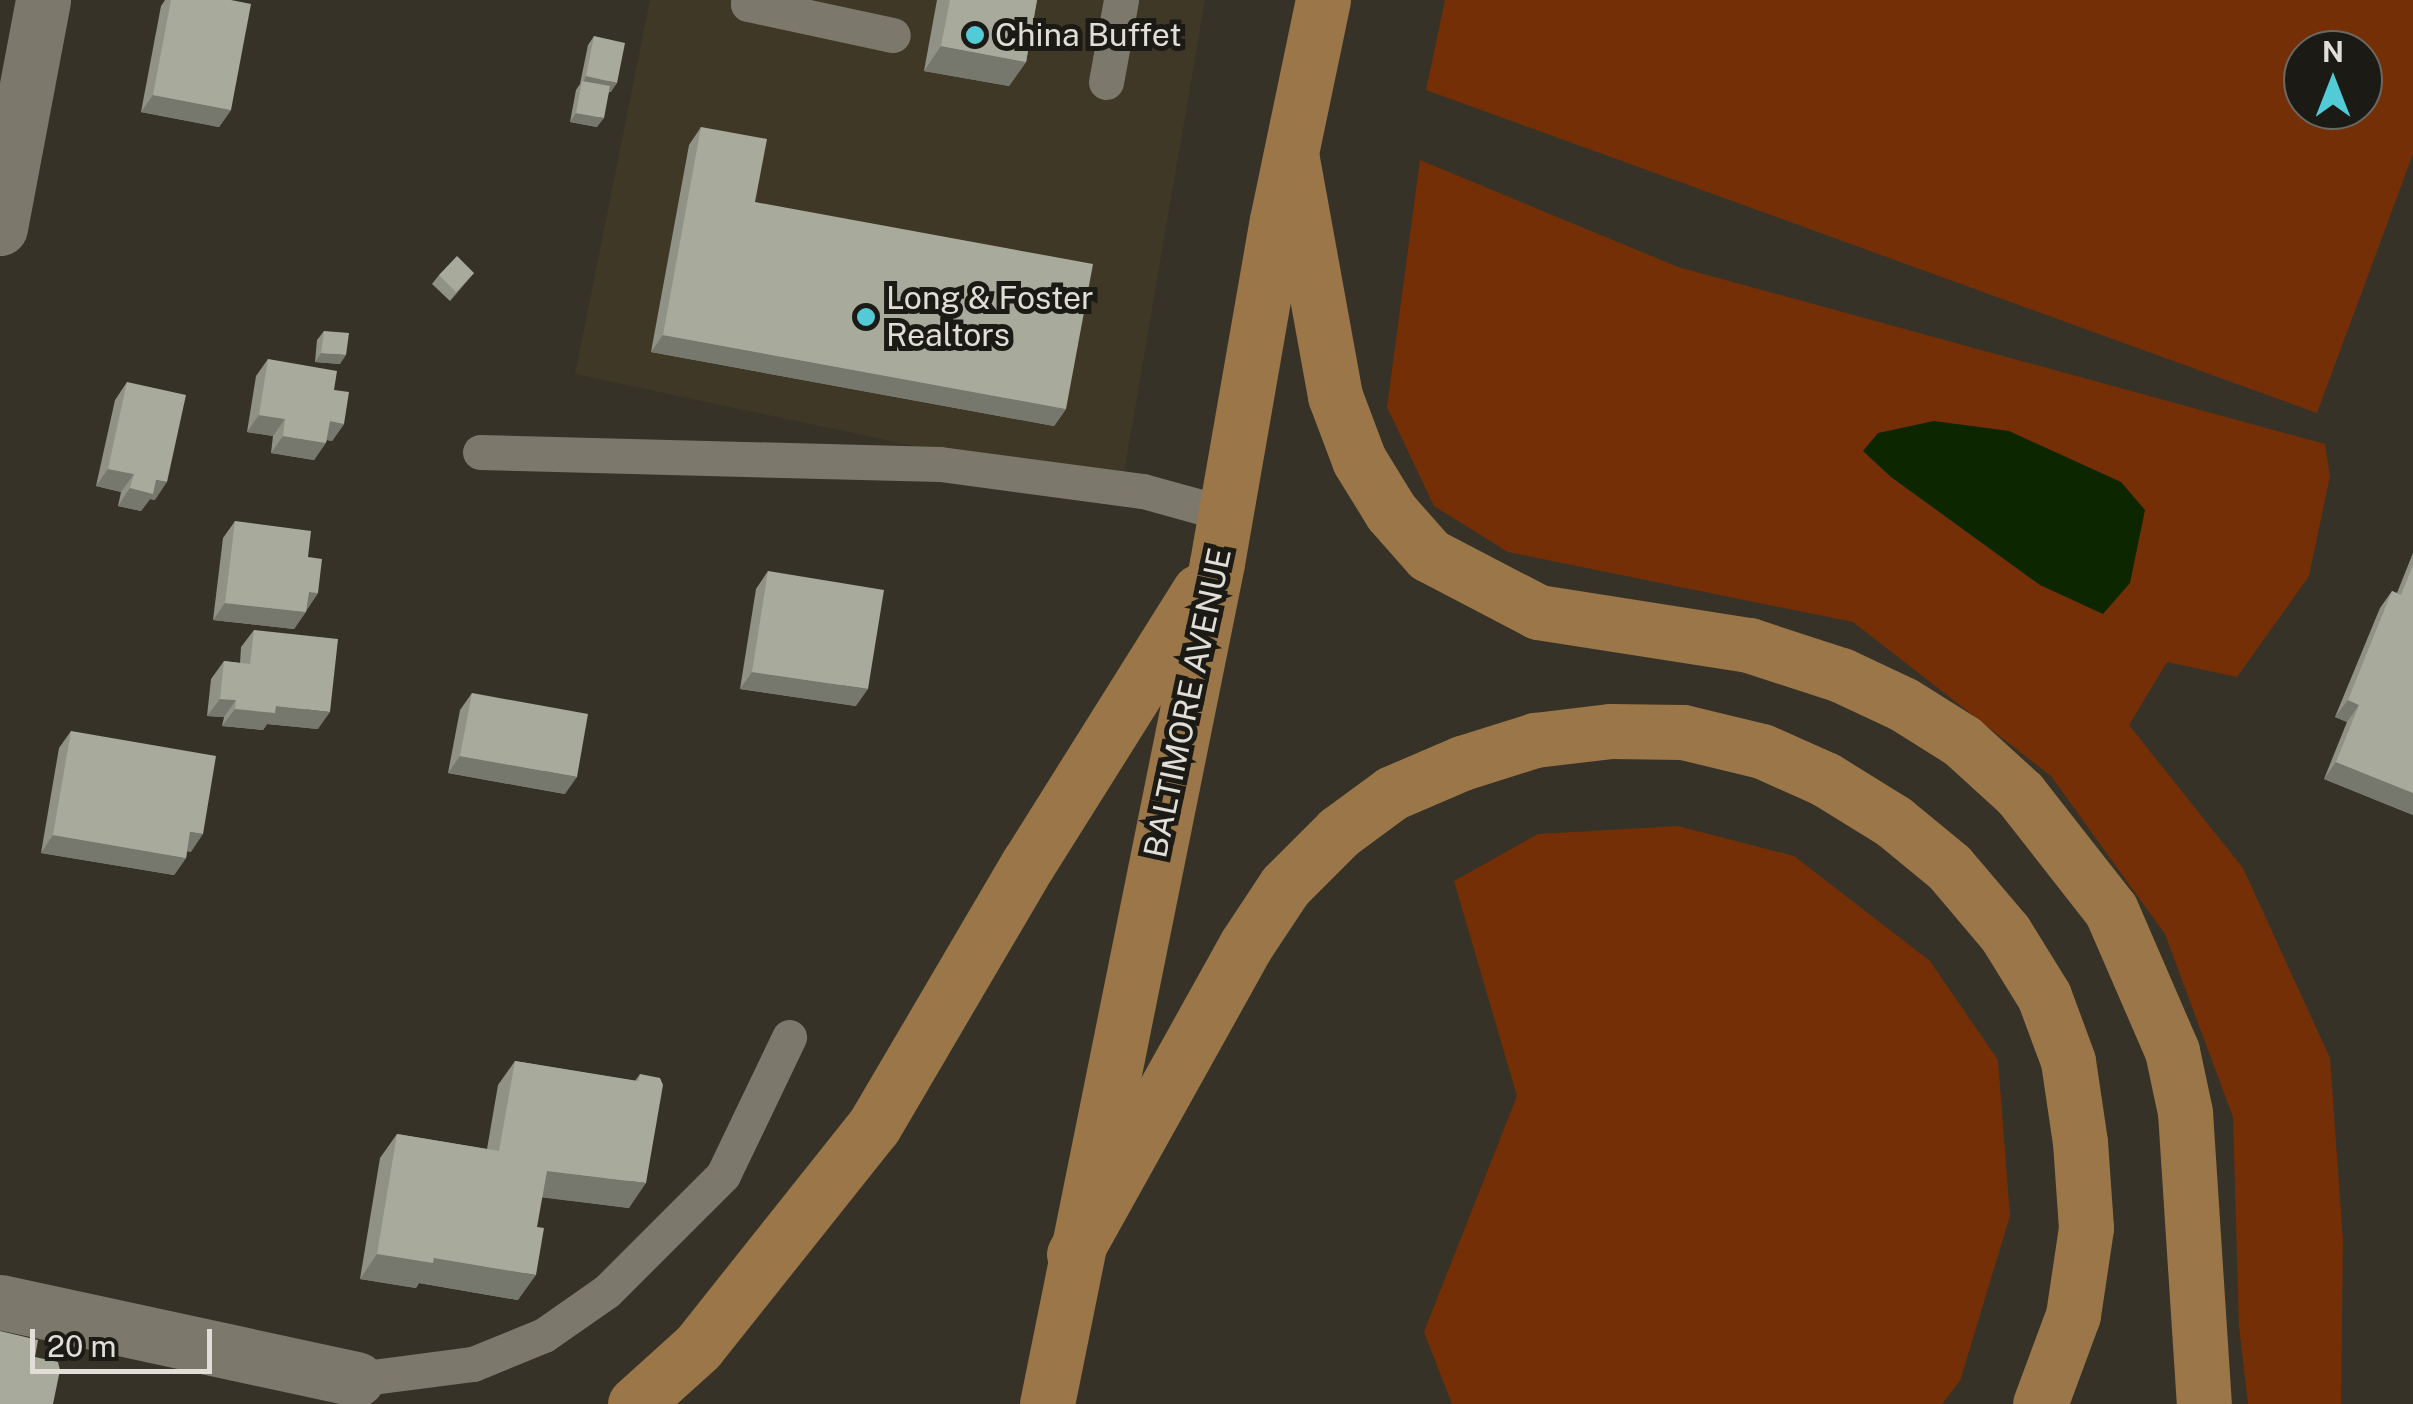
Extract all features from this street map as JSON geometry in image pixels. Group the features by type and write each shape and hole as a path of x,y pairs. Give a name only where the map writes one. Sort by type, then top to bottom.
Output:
{"main road":[{"name":"BALTIMORE AVENUE","path":"1047,1404 1074,1254 1221,538 1322,0"},
{"path":"1292,159 1334,396 1359,460 1392,512 1429,555 1538,612 1749,645 1841,675 1903,704 1962,742 2020,794 2111,910 2172,1051 2186,1112 2204,1404"},
{"path":"635,1404 698,1347 874,1126 1221,538"},
{"path":"1074,1254 1246,945 1285,886 1338,832 1392,793 1462,763 1535,740 1611,731 1684,732 1762,750 1825,779 1892,821 1950,867 2005,932 2044,996 2068,1061 2080,1142 2086,1228 2072,1315 2040,1404"}],"street":[{"path":"0,228 43,0"},
{"path":"0,1302 357,1379"}],"lane":[{"path":"749,0 748,4 892,35"},
{"path":"1106,82 1121,0"},
{"path":"480,452 940,464 1143,490 1221,538"},
{"path":"357,1379 473,1364 544,1335 607,1291 723,1175 789,1037"}],"shaded area":[{"path":"650,0 1205,0 1121,490 575,374"},
{"path":"1445,0 2413,0 2413,154 2317,413 1426,90"},
{"path":"1420,160 1678,267 2325,444 2330,476 2309,576 2237,677 2167,662 2129,725 2243,868 2330,1058 2343,1241 2341,1404 2248,1404 2239,1326 2233,1117 2165,934 2051,776 1853,622 1508,552 1434,506 1387,407"},
{"path":"1934,421 2009,431 2121,482 2145,510 2130,583 2103,614 2040,585 1891,477 1863,451 1878,433"},
{"path":"1678,826 1794,856 1930,961 1998,1060 2010,1216 1960,1381 1942,1404 1452,1404 1424,1332 1517,1096 1454,881 1538,834"}],"building":[{"path":"171,0 251,4 231,110 153,95"},
{"path":"950,0 1037,0 1026,62 941,46"},
{"path":"594,36 625,43 617,83 586,76"},
{"path":"582,81 610,86 604,118 576,113"},
{"name":"Long & Foster Realtors","path":"701,127 767,139 755,202 1093,264 1066,409 663,335"},
{"path":"457,256 474,273 456,292 439,275"},
{"path":"324,331 349,333 346,355 321,353"},
{"path":"268,359 337,371 334,390 349,392 344,424 330,421 326,443 283,436 285,419 259,415"},
{"path":"127,382 186,395 167,482 156,480 153,494 130,488 134,474 108,469"},
{"path":"235,521 311,531 308,557 322,559 318,593 309,592 306,612 225,603"},
{"path":"2413,565 2413,793 2336,762 2359,705 2348,700 2392,591 2401,595"},
{"path":"768,571 884,590 868,689 752,672"},
{"path":"254,630 338,639 330,712 276,706 275,713 235,709 236,700 220,699 224,661 250,664"},
{"path":"472,693 588,714 577,777 460,756"},
{"path":"71,731 216,756 203,834 190,832 186,858 53,835"},
{"path":"515,1061 638,1081 640,1074 660,1078 663,1085 646,1183 547,1171 537,1227 544,1228 536,1275 434,1258 433,1263 377,1254 397,1134 499,1151"},
{"path":"0,1331 38,1340 35,1357 58,1362 53,1404 0,1404"}],"place":[{"name":"China Buffet","path":"975,35"},
{"name":"Long & Foster Realtors","path":"866,317"}]}
